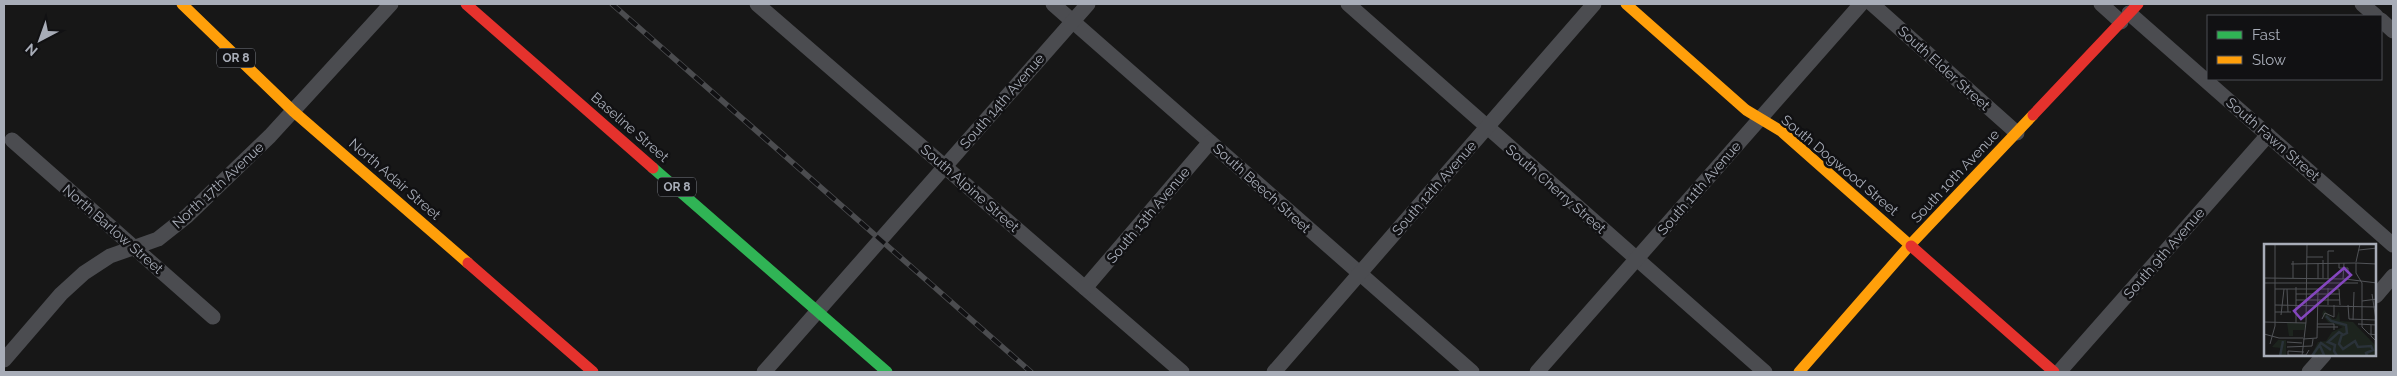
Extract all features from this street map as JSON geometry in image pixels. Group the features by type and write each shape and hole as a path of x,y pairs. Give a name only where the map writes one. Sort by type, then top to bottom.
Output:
{"main road":[{"name":"North Adair Street","path":"182,4 293,111 593,372"},
{"name":"Baseline Street","path":"466,4 887,372"},
{"name":"South Dogwood Street","path":"1626,4 1746,110 1781,132 2054,372"},
{"name":"South 10th Avenue","path":"1798,372 1910,245 2129,13"}],"street":[{"name":"North 17th Avenue","path":"4,360 61,294 84,272 110,256 158,239 188,216 266,141 390,4"},
{"name":"South Alpine Street","path":"757,4 1182,372"},
{"name":"South Beech Street","path":"1053,4 1472,372"},
{"name":"South 14th Avenue","path":"764,372 1088,4"},
{"name":"South Cherry Street","path":"1348,4 1486,128 1765,372"},
{"name":"South 12th Avenue","path":"1274,372 1594,4"},
{"name":"South 11th Avenue","path":"1537,372 1861,4"},
{"name":"South Elder Street","path":"1872,4 2017,133"},
{"name":"South Fawn Street","path":"2101,4 2129,13 2393,244"},
{"path":"2362,4 2375,15"},
{"path":"2382,21 2393,31"},
{"name":"South 9th Avenue","path":"2059,372 2268,134"},
{"name":"South 13th Avenue","path":"1085,288 1210,142"},
{"name":"North Barlow Street","path":"7,143 135,248 213,318"},
{"path":"2377,295 2393,276"},
{"path":"2309,372 2323,356"}],"railway":[{"path":"612,4 1031,372"}],"traffic: fast":[{"path":"653,168 887,372"}],"traffic: slow":[{"path":"182,4 293,111 468,263"},
{"path":"1626,4 1746,110 1781,131 1911,246"},
{"path":"1799,372 1910,245 2033,115"}],"traffic: jam":[{"path":"466,4 653,168"},
{"path":"2033,115 2138,4"},
{"path":"1911,246 2054,372"},
{"path":"468,263 593,372"}]}
